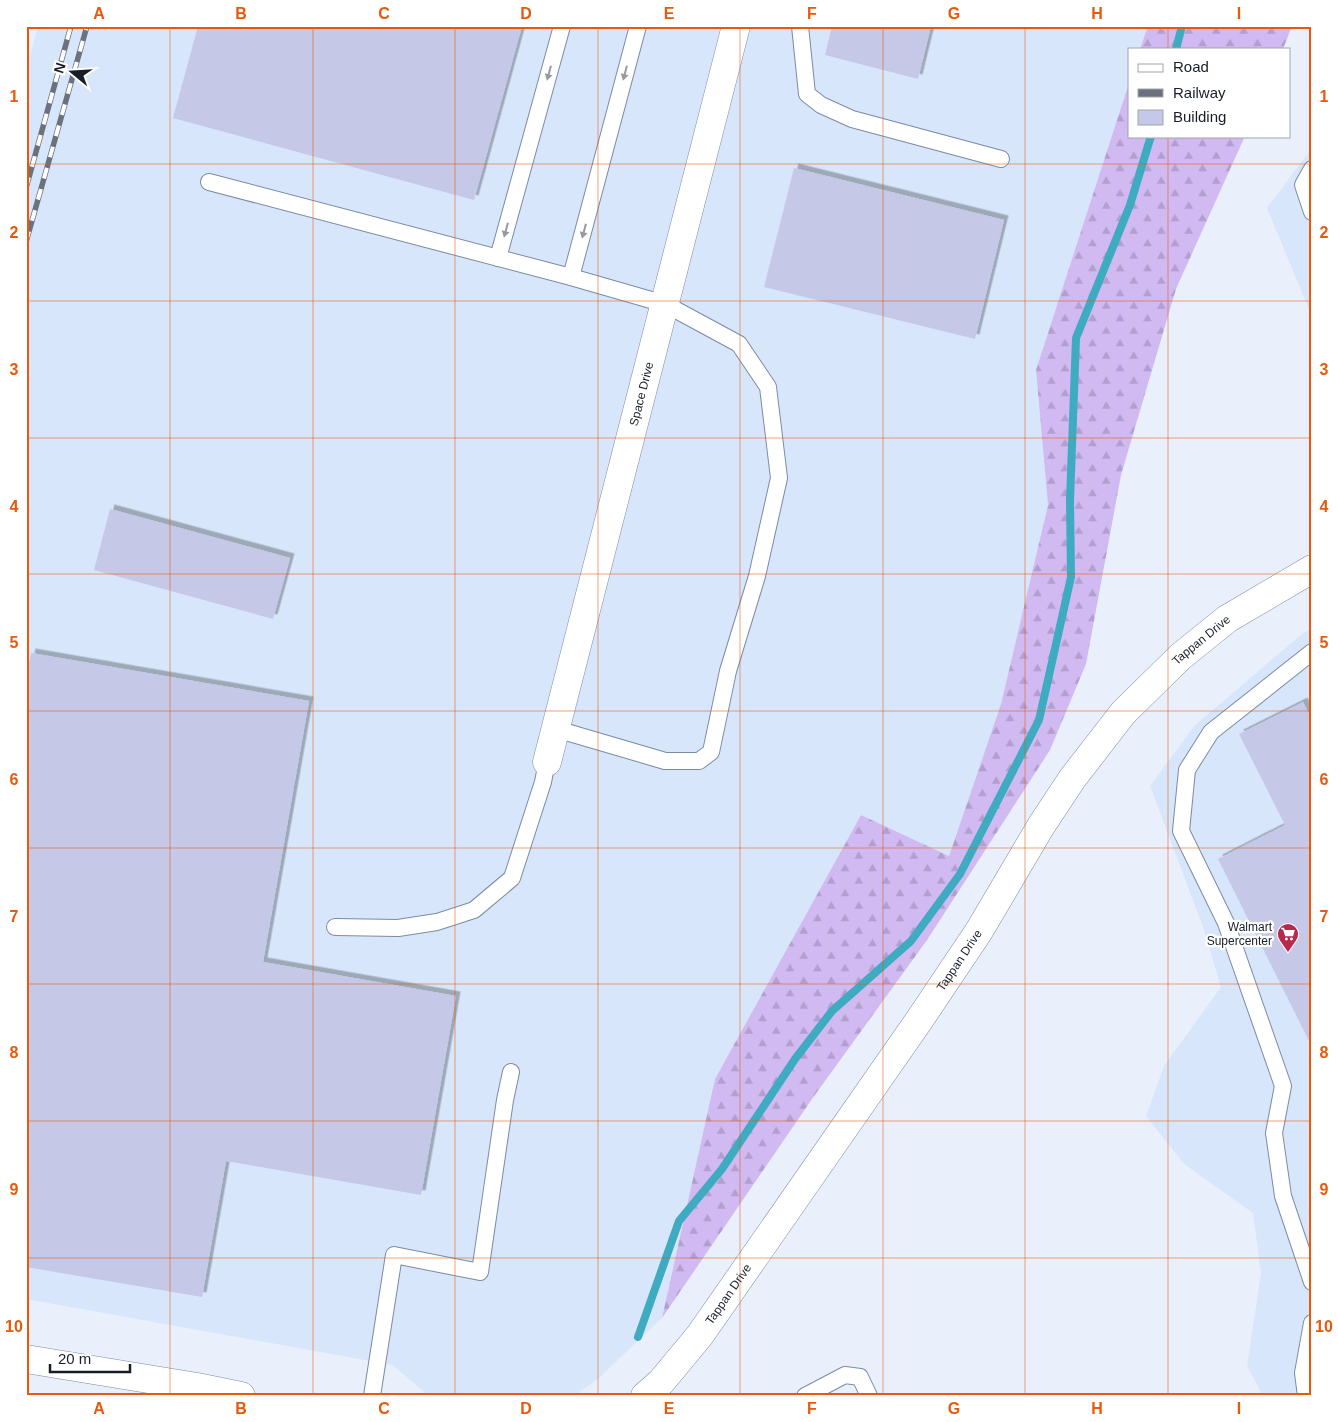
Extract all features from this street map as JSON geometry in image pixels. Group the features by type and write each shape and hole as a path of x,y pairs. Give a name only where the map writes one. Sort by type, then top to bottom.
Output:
{"street":[{"name":"Space Drive","path":"547,762 736,26"},
{"name":"Tappan Drive","path":"646,1396 661,1382 700,1335 979,931 1041,826 1072,779 1123,713 1180,657 1227,619 1312,569"},
{"path":"26,1359 241,1396"}],"lane":[{"path":"498,258 562,26"},
{"path":"572,277 638,26"},
{"path":"800,26 807,94 821,105 852,119 1001,159"},
{"path":"1312,169 1303,185 1312,212"},
{"path":"209,182 572,277 665,304 739,344 768,387 779,478 757,576 728,671 710,752 699,761 665,761 556,729"},
{"path":"1312,652 1211,732 1187,770 1181,831 1226,923 1283,1086 1274,1133 1283,1196 1312,1282"},
{"path":"335,927 398,928 437,922 474,910 512,878 543,782 547,762"},
{"path":"372,1396 394,1255 480,1272 504,1100 511,1072"},
{"path":"1306,1396 1303,1373 1312,1323"},
{"path":"805,1396 846,1375 860,1377 869,1396"}],"shaded area":[{"path":"38,26 1148,26 1140,48 1128,48 1128,86 1036,370 1048,505 1001,704 949,856 861,815 715,1079 662,1318 598,1379 573,1396 429,1396 392,1365 26,1299 26,70"},
{"path":"1312,148 1312,317 1267,208"},
{"path":"1312,628 1312,1396 1263,1396 1247,1366 1261,1273 1253,1213 1184,1164 1146,1116 1164,1066 1221,987 1204,930 1150,786 1195,725 1303,633"}],"green space":[{"path":"1148,26 1292,26 1283,48 1140,48"},
{"path":"1128,86 1128,138 1244,138 1176,289 1121,475 1086,664 1050,750 927,940 812,1099 662,1318 715,1079 861,815 949,856 1001,704 1048,505 1036,370"}],"building":[{"path":"198,26 522,26 474,200 173,118"},
{"path":"832,26 931,26 918,79 825,55"},
{"path":"794,168 1004,220 975,339 764,287"},
{"path":"110,509 290,558 273,619 94,570"},
{"path":"31,653 309,701 263,962 456,996 421,1195 226,1161 202,1297 26,1267 26,678"},
{"name":"Walmart Supercenter","path":"1303,702 1312,720 1312,1047 1218,859 1285,825 1239,734"}],"waterway":[{"path":"1176,48 1182,26"},
{"path":"638,1337 679,1221 722,1169 795,1059 832,1011 911,941 960,874 1039,720 1071,577 1070,500 1076,338 1130,205 1150,138"}],"railway":[{"path":"26,188 71,26"},
{"path":"26,242 87,26"}],"place":[{"name":"Walmart Supercenter","path":"1288,953"}]}
